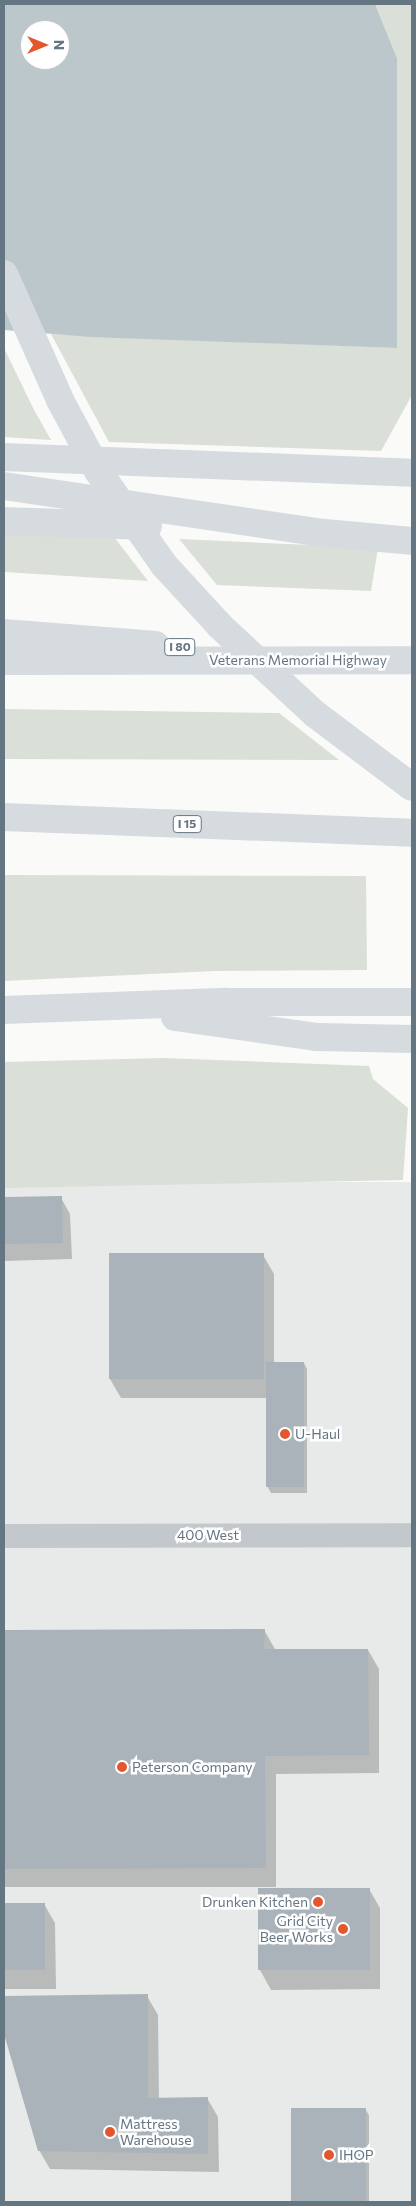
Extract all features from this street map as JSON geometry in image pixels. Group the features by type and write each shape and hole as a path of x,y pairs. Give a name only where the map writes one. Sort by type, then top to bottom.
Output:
{"highway":[{"path":"4,274 60,400 98,471 164,565 220,626 315,714 412,787"},
{"path":"4,457 406,473"},
{"path":"4,486 314,532 403,541"},
{"path":"4,521 314,532"},
{"name":"I 80","path":"4,633 357,660"},
{"name":"Veterans Memorial Highway","path":"4,662 412,660"},
{"name":"I 15","path":"4,817 412,834"},
{"path":"4,1010 96,1006 412,1002"},
{"path":"96,1006 318,1037 412,1039"}],"street":[{"name":"400 West","path":"4,1536 412,1535"}],"shaded area":[{"path":"4,4 375,4 397,58 397,348 91,337 4,330"},
{"path":"375,4 412,4 412,395 381,451 109,442 51,334 397,348 397,58"},
{"path":"4,348 33,408 51,440 4,437"},
{"path":"4,531 114,537 148,581 4,572"},
{"path":"179,539 378,548 371,591 217,585"},
{"path":"4,709 279,713 339,760 4,759"},
{"path":"4,875 366,876 367,970 214,971 4,981"},
{"path":"163,1058 369,1066 373,1079 408,1108 403,1180 4,1188 4,1062"},
{"path":"4,1182 412,1182 412,2202 4,2202"}],"building":[{"path":"62,1196 63,1243 5,1244 4,1197"},
{"path":"109,1253 264,1253 264,1379 109,1379"},
{"name":"U-Haul","path":"266,1362 304,1362 304,1487 266,1487"},
{"path":"265,1629 264,1649 368,1649 369,1755 265,1756 266,1868 4,1869 4,1630"},
{"path":"258,1888 370,1888 370,1970 258,1970"},
{"path":"4,1903 45,1903 45,1970 4,1970"},
{"path":"148,1994 148,2098 208,2097 208,2154 38,2151 4,2034 4,1996"},
{"name":"IHOP","path":"291,2108 366,2108 366,2202 291,2202"}],"place":[{"name":"U-Haul","path":"285,1434"},
{"name":"Peterson Company","path":"122,1767"},
{"name":"Drunken Kitchen","path":"318,1902"},
{"name":"Grid City Beer Works","path":"343,1929"},
{"name":"Mattress Warehouse","path":"110,2132"},
{"name":"IHOP","path":"329,2155"}]}
